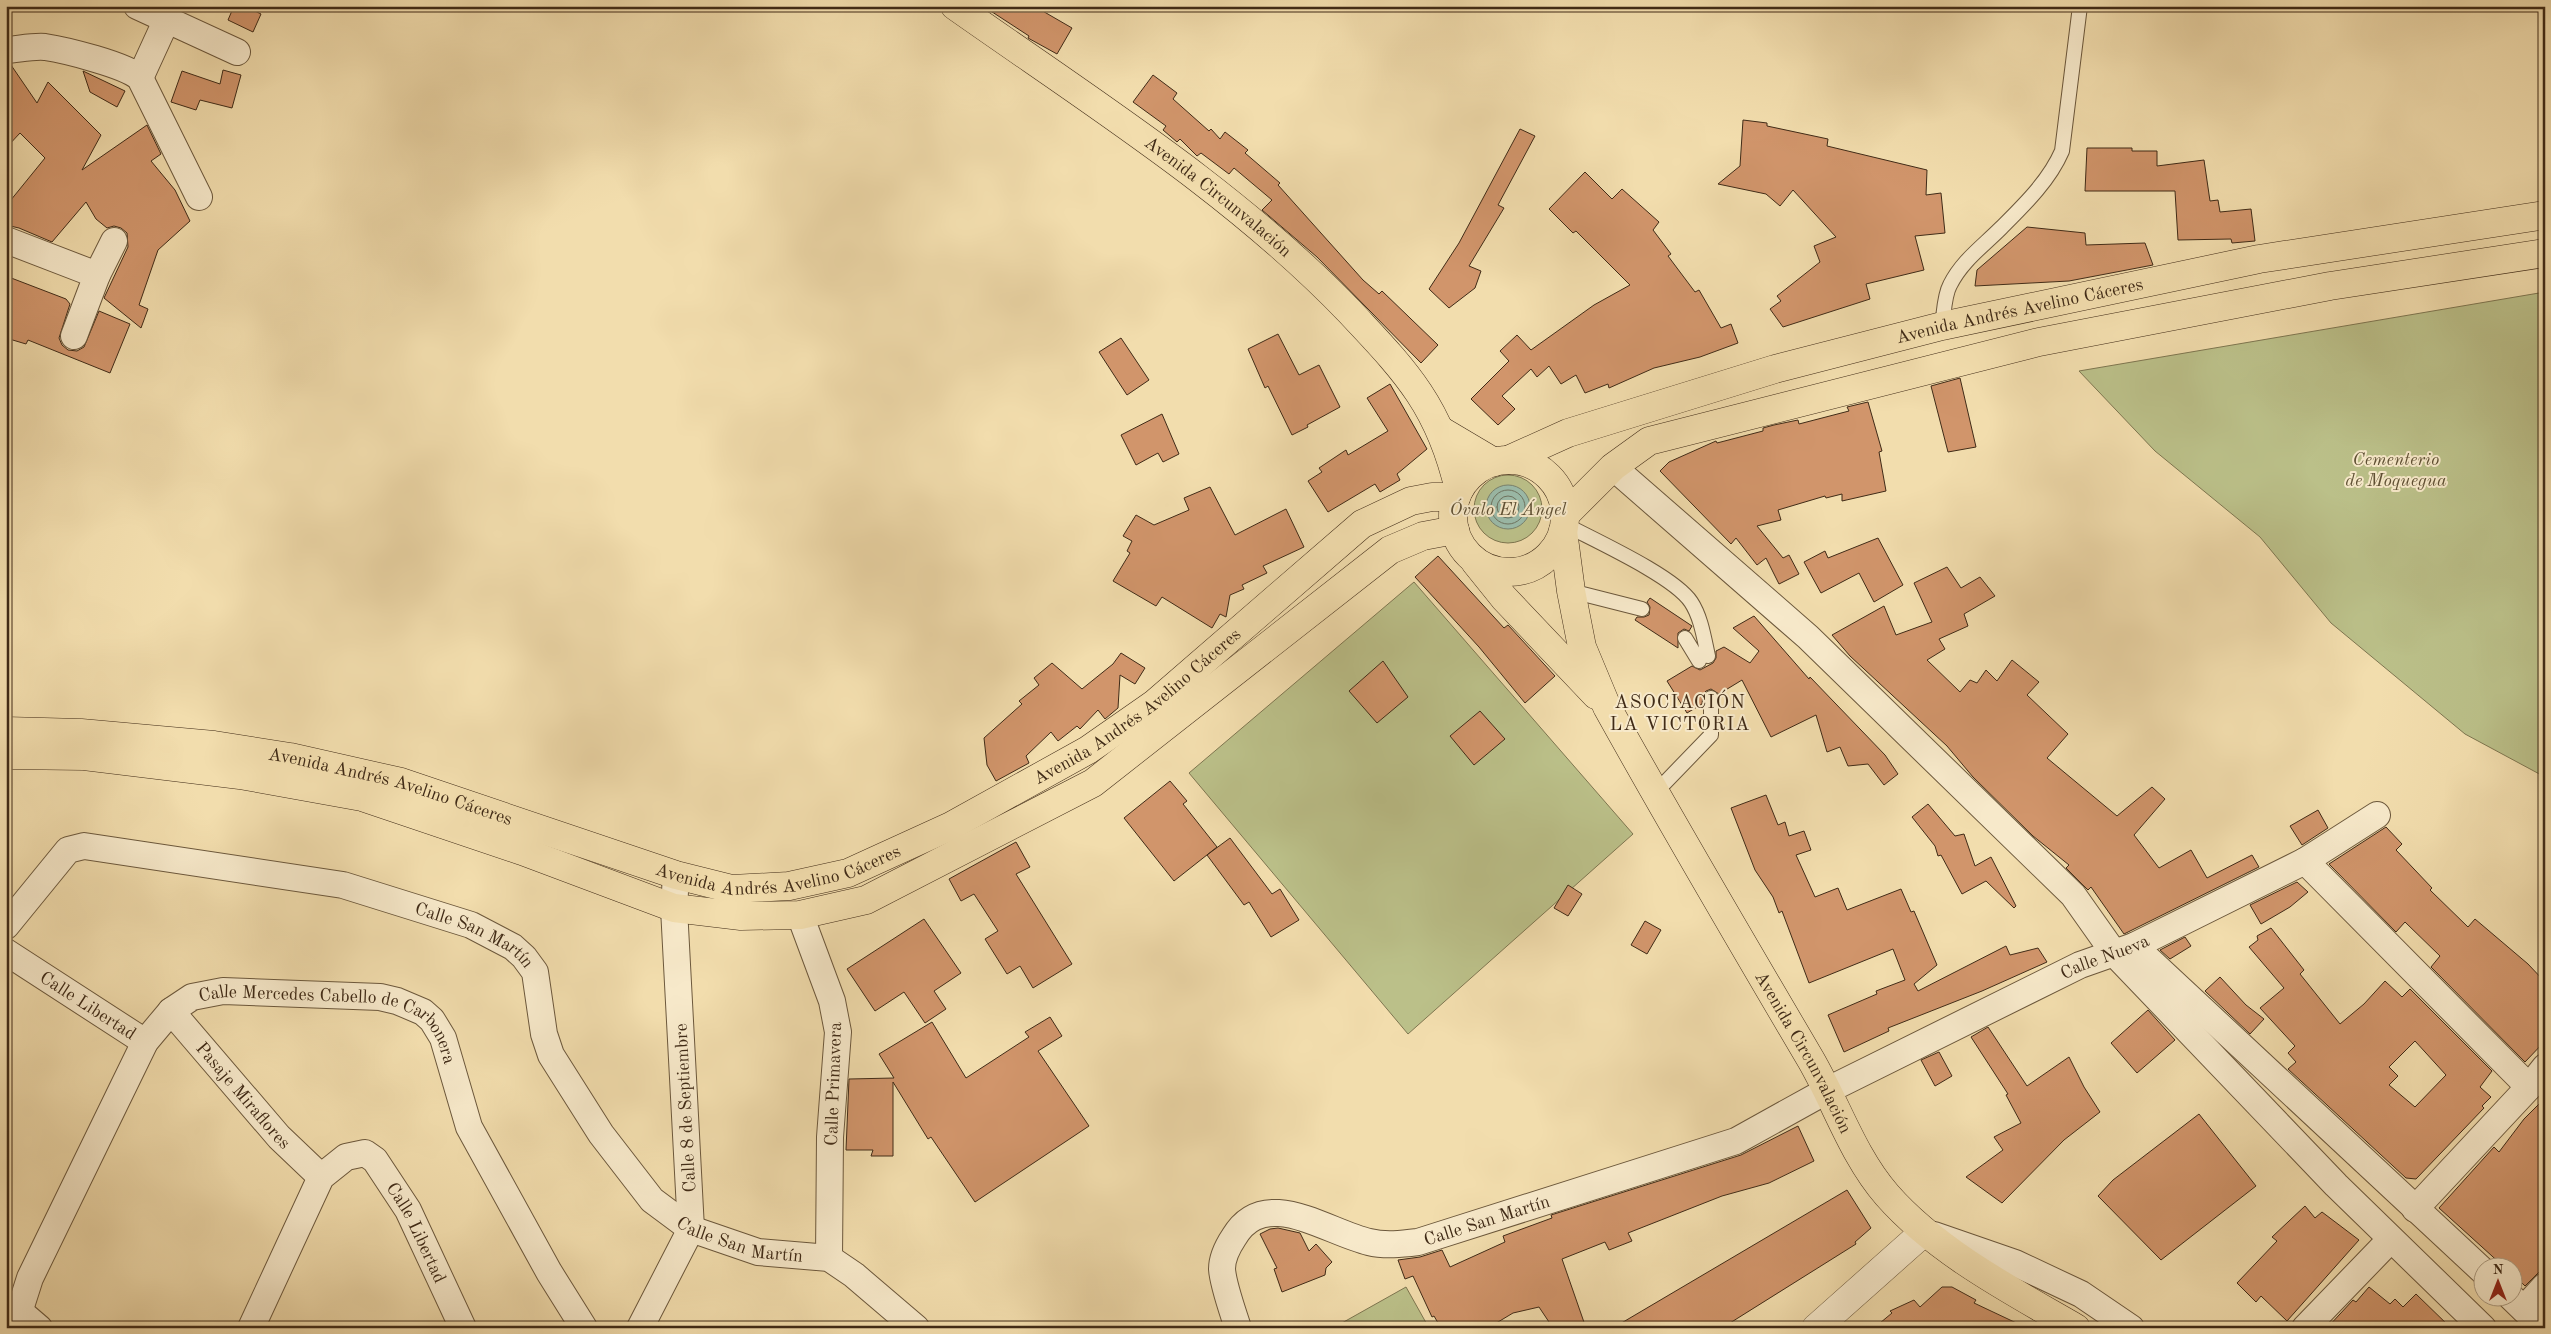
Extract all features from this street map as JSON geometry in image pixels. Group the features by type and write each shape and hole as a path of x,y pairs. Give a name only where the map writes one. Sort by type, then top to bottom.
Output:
{"main road":[{"name":"Avenida Circunvalación","path":"956,6 1200,179 1314,274 1391,355 1419,393 1440,430 1451,455 1458,493"},
{"name":"Avenida Andrés Avelino Cáceres","path":"1501,461 1568,432 1747,377 1942,326 2236,263 2545,215"},
{"name":"Avenida Andrés Avelino Cáceres","path":"1564,523 1613,468 1649,441 2039,342 2330,286 2545,252"},
{"path":"2234,304 2236,263"},
{"name":"Avenida Circunvalación","path":"1440,430 1501,461"},
{"path":"1501,461 1533,465 1552,480 1562,496 1564,523 1549,555 1538,564 1525,570 1497,571 1484,566 1472,558 1454,530 1453,509 1458,493 1468,477 1480,468 1501,461"},
{"name":"Avenida Andrés Avelino Cáceres","path":"6,731 81,733 214,745 290,757 401,782 676,875 732,889 789,886 848,873 950,826 1095,745 1154,704 1362,524 1411,501 1458,493"},
{"name":"Avenida Circunvalación","path":"1564,523 1571,591 1582,646 1607,707 1828,1090 1861,1160 1888,1195 1924,1232 2014,1293 2076,1328"},
{"name":"Avenida Andrés Avelino Cáceres","path":"6,755 84,756 240,775 362,797 522,851 674,908 741,916 800,915 866,900 1093,783 1390,550 1423,536 1454,530"},
{"name":"Avenida Circunvalación","path":"1472,558 1504,598 1607,707"},
{"path":"897,850 899,883"}],"street":[{"path":"137,6 181,17 237,52"},
{"path":"140,78 181,17"},
{"path":"6,50 44,47 106,63 135,74 140,78 199,197"},
{"path":"6,240 97,275"},
{"path":"74,336 97,275 114,241"},
{"path":"1613,468 1815,644 2073,896 2124,949 2390,1240 2483,1328"},
{"name":"Calle Nueva","path":"1828,1090 2080,965 2124,949 2305,861 2377,815"},
{"name":"Calle San Martín","path":"6,926 68,850 84,846 343,885 471,925 513,947 524,957 535,972 544,1034 551,1056 601,1134 652,1200 691,1229 758,1252 829,1258 854,1275 916,1328"},
{"path":"2305,861 2537,1077 2415,1209"},
{"name":"Calle 8 de Septiembre","path":"676,875 674,908 691,1229"},
{"name":"Calle Primavera","path":"800,915 832,1001 838,1032 830,1137 829,1258"},
{"path":"2124,949 2474,1263"},
{"name":"Calle Libertad","path":"6,952 145,1042"},
{"name":"Calle Mercedes Cabello de Carbonera","path":"16,1319 30,1278 145,1042 171,1011 192,997 223,992 380,997 397,1001 423,1012 432,1020 443,1038 469,1127 549,1272 584,1328"},
{"name":"Pasaje Miraflores","path":"171,1011 279,1137 321,1177"},
{"name":"Calle San Martín","path":"1238,1328 1222,1268 1226,1248 1240,1227 1256,1216 1275,1212 1296,1215 1370,1242 1396,1244 1418,1242 1736,1141 1828,1090"},
{"name":"Calle Libertad","path":"321,1177 346,1157 365,1153 375,1160 408,1210 462,1328"},
{"path":"251,1328 321,1177"},
{"path":"640,1328 691,1229"},
{"path":"1816,1328 1924,1232 2016,1263 2081,1294 2131,1328"},
{"path":"2305,1328 2390,1240"},
{"path":"2524,1299 2545,1286"},
{"path":"2520,1306 2543,1328"},
{"path":"16,1319 39,1328"}],"lane":[{"path":"1942,326 1949,287 1968,258 2001,228 2048,176 2062,151 2080,6"},
{"path":"1564,523 1674,584 1691,602 1702,627 1704,659 1685,638"},
{"path":"1571,591 1642,609"},
{"path":"1655,793 1711,735 1716,727 1714,697"}],"green space":[{"name":"Cementerio de Moquegua","path":"2545,292 2545,777 2465,734 2331,623 2260,537 2155,451 2079,371"},
{"name":"Óvalo El Ángel","path":"1508,475 1521,478 1532,485 1539,496 1542,509 1539,522 1532,533 1521,540 1508,543 1495,540 1484,533 1477,522 1474,509 1477,496 1484,485 1495,478"},
{"path":"1414,582 1633,834 1408,1034 1189,773"},
{"path":"1406,1287 1429,1328 1333,1328"}],"water":[{"path":"1504,485 1512,485 1524,491 1530,507 1524,523 1512,529 1504,529 1492,523 1486,511 1486,503 1492,491"}],"building":[{"path":"234,6 245,6 261,14 253,32 228,20"},
{"path":"983,6 1034,6 1072,28 1057,54 1028,38 1029,36"},
{"path":"6,65 11,65 37,103 48,82 101,135 82,170 147,125 161,154 151,161 175,190 190,221 158,250 139,305 148,309 141,328 104,298 128,247 127,233 121,228 114,226 107,228 96,219 86,202 52,242 19,228 6,225 6,206 45,158 20,133 6,148"},
{"path":"223,70 241,75 232,108 200,100 196,110 171,102 182,71 220,84"},
{"path":"83,71 125,91 117,107 90,92"},
{"path":"1153,75 1177,93 1173,99 1209,131 1211,129 1220,139 1225,132 1248,150 1245,153 1280,183 1278,185 1363,280 1379,294 1382,291 1438,345 1421,363 1317,257 1262,210 1272,200 1234,168 1229,174 1201,153 1197,156 1180,139 1177,142 1163,130 1166,126 1133,102"},
{"path":"1743,120 1767,123 1767,126 1828,139 1827,146 1927,170 1926,195 1941,193 1945,233 1915,236 1924,270 1866,284 1870,299 1783,327 1770,309 1781,301 1777,296 1820,262 1814,246 1836,237 1793,190 1780,206 1766,194 1718,184 1740,166"},
{"path":"1520,129 1535,136 1498,205 1504,208 1469,266 1481,271 1475,288 1449,308 1429,289 1459,243"},
{"path":"2087,148 2132,148 2132,151 2157,151 2157,166 2204,160 2210,201 2218,200 2220,212 2251,209 2255,241 2232,243 2231,239 2178,240 2175,191 2085,191"},
{"path":"1585,172 1612,199 1622,189 1659,222 1653,230 1671,254 1668,256 1695,292 1699,290 1721,328 1731,324 1738,343 1700,357 1654,368 1609,388 1608,384 1585,393 1576,375 1561,384 1549,366 1537,377 1531,369 1502,396 1515,409 1498,425 1471,399 1509,361 1500,351 1517,335 1531,350 1594,305 1630,285 1576,231 1573,233 1549,209"},
{"path":"2027,227 2085,233 2086,245 2145,243 2153,265 2069,281 1975,286 1977,270"},
{"path":"6,276 66,299 70,304 59,338 62,345 68,350 77,351 84,347 99,311 130,324 110,373 28,340 26,344 6,338"},
{"path":"1278,334 1299,375 1319,365 1340,407 1292,435 1268,386 1265,388 1248,349"},
{"path":"1121,338 1149,380 1127,395 1099,352"},
{"path":"1960,378 1976,447 1948,452 1931,386"},
{"path":"1390,384 1427,449 1397,474 1400,480 1380,492 1375,484 1328,512 1308,481 1322,472 1319,468 1346,450 1348,455 1388,431 1367,398"},
{"path":"1868,402 1882,451 1879,452 1886,491 1842,501 1842,494 1826,498 1825,496 1778,510 1781,520 1757,526 1783,558 1789,555 1799,574 1779,584 1766,558 1757,565 1736,538 1731,544 1660,471 1669,462 1716,441 1717,443 1763,431 1763,428 1798,420 1799,424 1849,411 1847,407"},
{"path":"1162,414 1179,454 1163,462 1158,453 1136,465 1121,435"},
{"path":"1210,487 1235,535 1286,509 1304,547 1263,566 1267,573 1242,585 1244,589 1230,595 1226,617 1220,614 1212,628 1162,597 1156,606 1113,581 1130,553 1127,551 1132,541 1123,536 1136,515 1154,525 1189,510 1184,498"},
{"path":"1878,538 1903,585 1874,602 1859,573 1821,593 1804,562 1825,551 1828,558"},
{"path":"1438,556 1504,628 1508,625 1555,676 1525,703 1479,647 1415,577"},
{"path":"1947,567 1961,588 1980,577 1995,596 1964,614 1968,626 1939,639 1945,649 1927,660 1960,692 1970,680 1977,683 1986,670 1997,681 2012,660 2039,682 2027,695 2068,734 2047,758 2117,816 2152,787 2165,799 2134,835 2159,868 2191,850 2207,878 2252,855 2259,867 2124,934 2091,887 2088,890 2066,868 2069,865 2033,836 1973,777 1947,746 1850,656 1832,635 1884,606 1896,635 1932,622 1914,583"},
{"path":"1650,598 1692,626 1689,631 1684,629 1678,633 1678,648 1635,620 1637,617 1649,615 1650,607 1647,602"},
{"path":"1754,616 1809,679 1810,677 1885,755 1898,774 1884,785 1868,764 1848,766 1840,747 1827,752 1816,715 1771,737 1742,680 1719,694 1711,689 1706,691 1703,694 1702,704 1687,713 1667,681 1692,666 1700,670 1713,663 1716,658 1716,651 1724,647 1750,663 1759,651 1733,628"},
{"path":"1121,653 1145,668 1135,684 1120,675 1118,708 1105,719 1098,710 1080,729 1077,726 1058,741 1051,732 1026,756 1029,763 996,781 987,765 984,738 1022,704 1019,701 1039,685 1034,678 1052,663 1082,689 1113,664"},
{"path":"1383,661 1408,697 1377,723 1349,691"},
{"path":"1480,711 1505,739 1474,765 1450,736"},
{"path":"1170,781 1187,801 1183,804 1217,847 1174,881 1124,818"},
{"path":"1766,795 1778,825 1785,822 1789,836 1804,831 1811,850 1796,855 1815,897 1838,888 1847,910 1901,889 1911,912 1914,911 1937,965 1914,984 1918,991 2006,946 2010,955 2038,948 2047,962 1982,991 1888,1028 1889,1031 1844,1052 1828,1015 1877,994 1876,991 1905,980 1893,949 1809,983 1782,911 1779,913 1773,897 1755,870 1731,808"},
{"path":"1928,804 1955,836 1964,834 1975,866 1991,857 2016,906 2014,908 1986,881 1962,894 1941,855 1938,856 1935,846 1912,817"},
{"path":"2318,810 2328,828 2302,845 2290,826"},
{"path":"2386,827 2402,844 2396,850 2432,888 2430,890 2468,927 2475,919 2528,964 2545,982 2545,1041 2525,1062 2431,967 2440,956 2405,922 2396,932 2329,864"},
{"path":"1230,838 1272,894 1280,889 1299,920 1271,937 1249,902 1244,905 1207,855"},
{"path":"1016,842 1030,867 1016,874 1072,964 1033,988 1020,966 1007,974 985,939 998,931 974,894 961,901 949,879"},
{"path":"2297,882 2308,892 2290,907 2261,924 2250,905"},
{"path":"1568,885 1582,894 1568,916 1554,908"},
{"path":"924,919 961,973 934,991 946,1009 925,1023 904,992 875,1011 847,969"},
{"path":"1645,921 1661,930 1647,954 1631,945"},
{"path":"2271,928 2304,970 2300,974 2340,1024 2364,1004 2385,981 2402,997 2410,989 2492,1071 2480,1087 2491,1097 2482,1106 2484,1108 2416,1179 2406,1178 2288,1069 2296,1062 2288,1053 2295,1046 2260,1008 2284,988 2249,947 2258,940 2257,936","holes":["2415,1041 2446,1075 2415,1107 2389,1085 2398,1076 2389,1067"]},
{"path":"2185,937 2191,946 2170,959 2160,950"},
{"path":"2220,977 2246,1005 2264,1019 2250,1034 2205,991"},
{"path":"2148,1010 2175,1040 2137,1073 2111,1043"},
{"path":"1050,1017 1062,1036 1038,1051 1089,1126 975,1202 931,1137 928,1139 893,1082 893,1156 871,1156 873,1150 846,1150 849,1079 894,1078 879,1054 932,1022 966,1078 1029,1037 1025,1032"},
{"path":"1988,1027 2027,1086 2069,1057 2084,1087 2100,1112 2064,1140 2002,1203 1966,1177 2003,1150 1994,1137 2021,1123 2006,1095 2008,1094 1971,1037"},
{"path":"1939,1052 1952,1076 1935,1086 1921,1060"},
{"path":"2545,1098 2545,1266 2525,1286 2524,1256 2492,1256 2439,1208 2494,1147 2499,1152 2524,1119"},
{"path":"2199,1114 2256,1186 2161,1260 2098,1196 2113,1180"},
{"path":"1798,1126 1814,1161 1769,1183 1722,1196 1628,1233 1632,1241 1609,1250 1605,1242 1562,1259 1586,1328 1553,1328 1539,1307 1513,1313 1488,1328 1441,1328 1434,1316 1432,1317 1413,1276 1405,1279 1398,1260 1420,1257 1442,1250 1450,1267 1505,1242 1503,1236 1552,1218 1551,1215 1741,1155"},
{"path":"1847,1190 1871,1228 1855,1242 1856,1244 1722,1328 1613,1328"},
{"path":"2305,1206 2315,1218 2322,1212 2359,1240 2287,1321 2261,1296 2256,1302 2237,1283 2277,1241 2272,1237"},
{"path":"1278,1228 1300,1233 1309,1251 1316,1244 1332,1262 1326,1268 1325,1275 1282,1292 1274,1269 1277,1268 1260,1234 1270,1229"},
{"path":"1942,1287 1952,1287 1976,1300 1974,1303 2027,1328 1874,1328 1892,1313 1890,1311 1914,1300 1920,1307"},
{"path":"2369,1287 2390,1304 2395,1299 2403,1307 2416,1294 2451,1328 2327,1328 2353,1300 2356,1302"}],"district":[{"name":"ASOCIACIÓN LA VICTORIA","path":"1680,712"}]}
